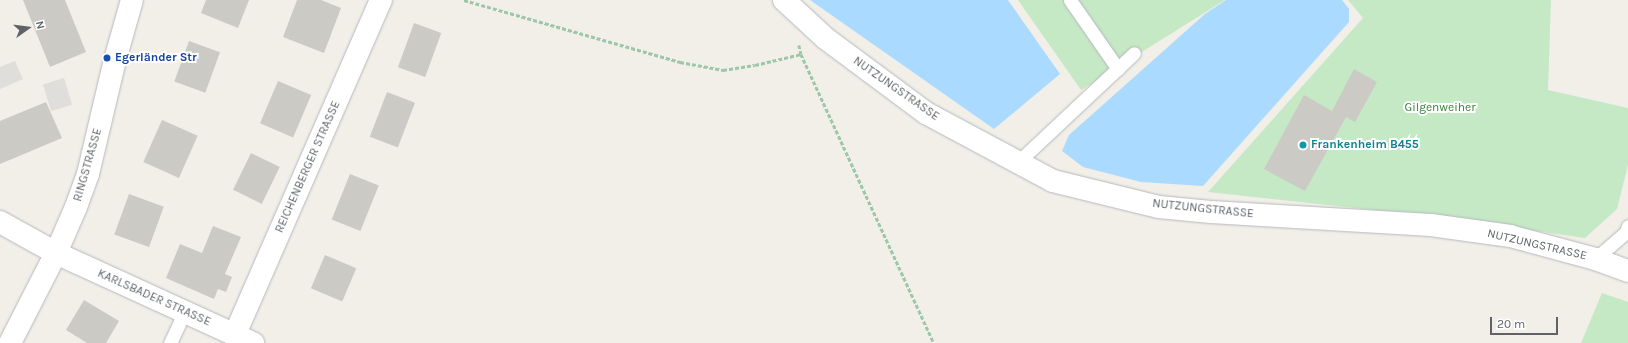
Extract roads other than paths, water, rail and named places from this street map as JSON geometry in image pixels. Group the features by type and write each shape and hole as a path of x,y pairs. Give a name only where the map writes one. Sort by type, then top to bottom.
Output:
{"street":[{"name":"RINGSTRASSE","path":"10,343 56,253 76,207 88,174 115,60 132,0"},
{"name":"REICHENBERGER STRASSE","path":"244,338 381,0"},
{"name":"NUTZUNGSTRASSE","path":"784,0 825,38 926,112 1053,181 1159,207 1210,212 1431,225 1510,236 1595,259 1628,271"},
{"name":"KARLSBADER STRASSE","path":"0,222 56,253 244,338"}],"lane":[{"path":"1070,0 1118,69"},
{"path":"1018,162 1134,53"},
{"path":"1595,259 1626,232 1628,226"},
{"path":"170,343 185,311"}],"water":[{"path":"810,0 1008,0 1060,74 994,129"},
{"path":"1226,0 1342,0 1349,9 1349,22 1203,186 1141,182 1083,167 1062,151 1069,135 1205,14"}],"place":[{"name":"Egerländer Str","path":"107,58"},
{"name":"Frankenheim B455","path":"1303,145"}],"park label":[{"name":"Gilgenweiher","path":"1440,108"}]}
